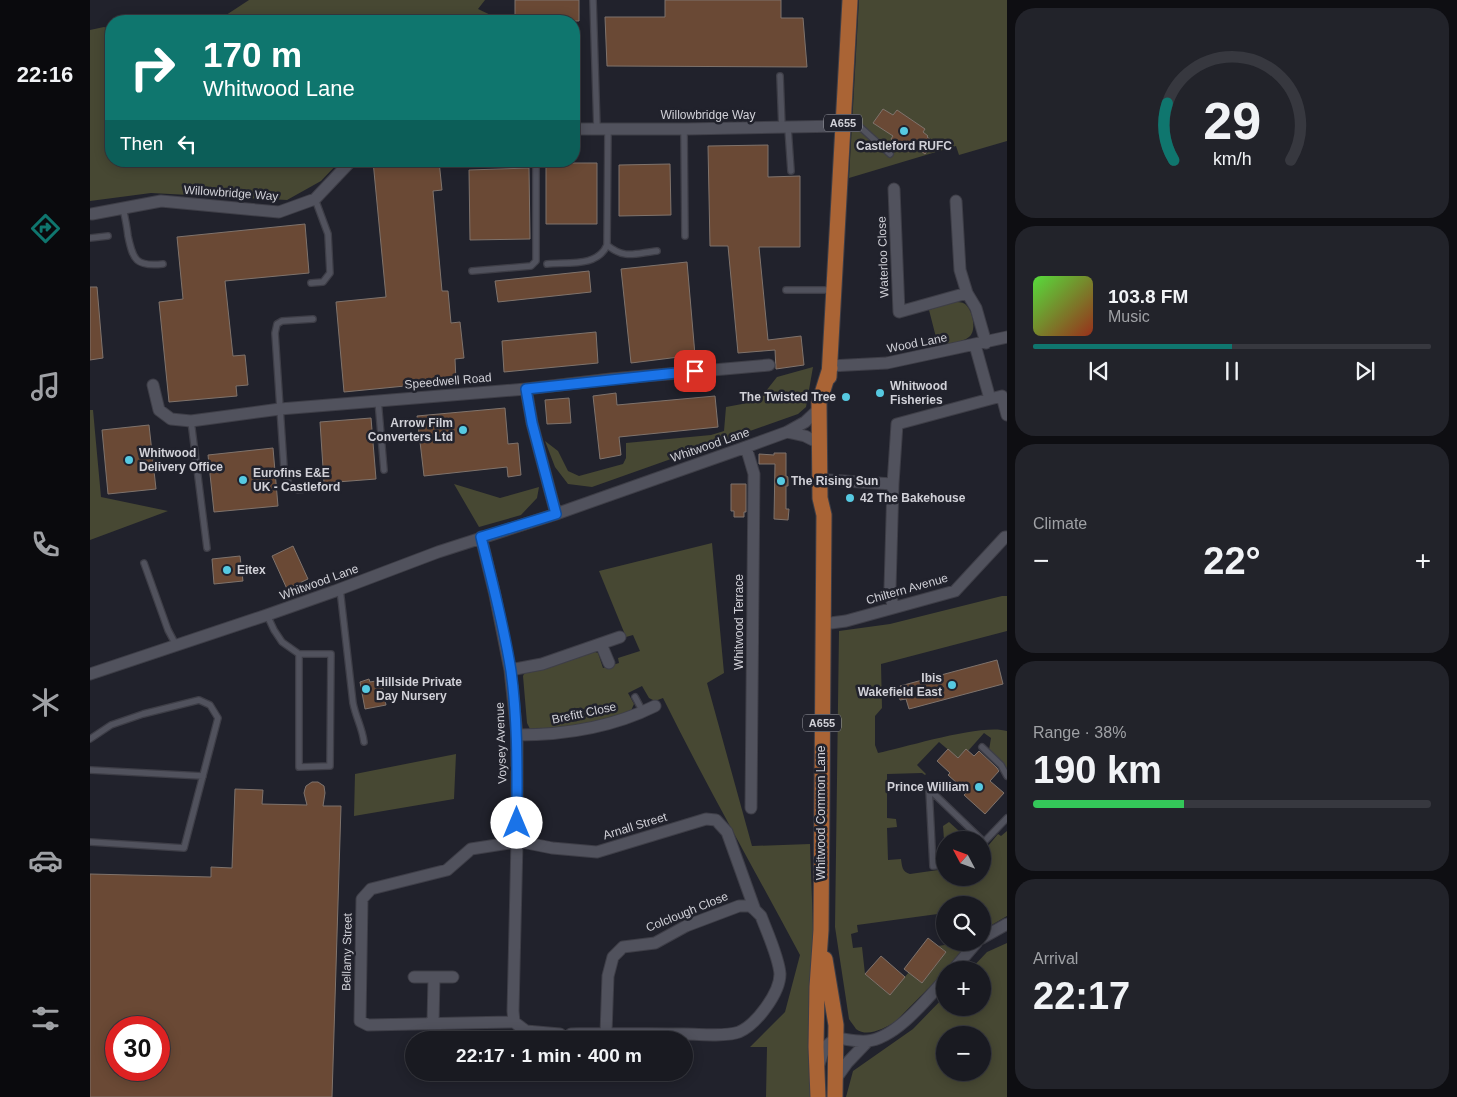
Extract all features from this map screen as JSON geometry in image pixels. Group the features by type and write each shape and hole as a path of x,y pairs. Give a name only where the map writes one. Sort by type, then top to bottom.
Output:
{"main road":[{"name":"A655","path":"843,126 850,0"},
{"name":"Whitwood Common Lane","path":"818,1097 816,1047 821,930 824,515 820,498 819,443 830,367 843,126"},
{"name":"Whitwood Common Lane","path":"822,416 828,480 828,505 824,515"},
{"name":"Whitwood Common Lane","path":"821,930 841,1034 835,1080 835,1097"}],"street":[{"name":"Willowbridge Way","path":"580,128 684,129 843,126"},
{"name":"Willowbridge Way","path":"91,214 161,201 279,212 315,199 346,167"},
{"name":"Waterloo Close","path":"894,189 899,312 967,293"},
{"path":"956,201 960,270 967,293 976,308 990,398"},
{"name":"Wood Lane","path":"830,367 888,363 1007,337"},
{"name":"Speedwell Road","path":"153,385 159,410 171,419 191,421 280,409 526,389 611,379 769,365"},
{"path":"526,389 532,423 556,514"},
{"path":"892,608 890,588 897,424 1005,395 1007,415"},
{"path":"804,436 822,416"},
{"name":"Whitwood Lane","path":"90,674 267,615 481,537 556,514 787,432 805,422 822,416"},
{"path":"787,432 804,436 819,443"},
{"name":"Whitwood Terrace","path":"746,447 754,474 753,728 749,803"},
{"path":"828,480 894,484"},
{"name":"Chiltern Avenue","path":"823,624 846,621 955,591 1007,536"},
{"name":"Voysey Avenue","path":"481,537 510,670 517,735 514,1022"},
{"path":"510,670 542,664 620,637"},
{"path":"601,644 609,663"},
{"name":"Brefitt Close","path":"517,735 544,735 583,729 617,721 655,706"},
{"name":"Arnall Street","path":"517,841 552,848 597,852 701,820 716,820 727,832 755,910"},
{"name":"Bellamy Street","path":"514,1022 368,1025 360,1021 362,899 371,889 447,870 471,849 510,844 517,841"},
{"name":"Colclough Close","path":"606,1031 608,976 613,957 623,947 655,942 686,926 739,906 750,906 755,910"},
{"path":"693,1035 714,1035 739,1032 762,1012 777,988 780,977 779,966 761,916 755,910"},
{"path":"991,933 1007,924"},
{"path":"961,961 969,951"},
{"path":"433,1023 434,977"},
{"path":"414,978 453,977"},
{"path":"835,1080 868,1041 886,1034 904,1022 936,989"},
{"path":"514,1022 526,1031"},
{"path":"818,1068 825,1047 841,1034 868,1041"}],"lane":[{"path":"547,264 590,261 599,257 608,245 603,128 593,0"},
{"path":"780,76 791,171"},
{"path":"843,126 858,125 890,154"},
{"path":"684,129 684,236"},
{"path":"472,271 531,266 536,261 536,167"},
{"path":"311,283 323,282 330,272 328,234 315,199"},
{"path":"123,208 132,255 139,262 150,265 162,264"},
{"path":"90,238 108,236"},
{"path":"608,245 624,255 657,251"},
{"path":"786,290 834,290"},
{"path":"313,319 282,321 277,324 275,333 284,468 289,485 298,490 317,487"},
{"path":"378,400 384,470"},
{"path":"191,421 207,548"},
{"path":"144,563 168,630 176,645"},
{"path":"340,589 353,703 356,716 362,728 364,742"},
{"path":"267,615 282,642 299,654 331,654 330,766 299,767 299,654"},
{"path":"635,697 643,712"},
{"path":"90,739 111,725 143,714 199,700 210,705 218,718 184,848 90,842"},
{"path":"982,747 1001,765 1007,776"},
{"path":"90,770 203,776"},
{"path":"936,866 933,866 929,789 973,831"},
{"path":"991,833 1007,818"}],"green space":[{"path":"249,0 485,0 478,9 491,15 226,15"},
{"path":"859,0 1007,0 1007,141 959,155 956,146 849,178"},
{"path":"105,27 105,167 334,167 321,181 287,200 151,193 90,201 90,30"},
{"path":"954,302 964,303 968,307 973,321 973,330 969,337 962,340 938,345 929,310"},
{"path":"813,367 806,407 798,414 592,487 568,484 555,467 545,441 558,451 568,471 579,476 623,464 626,458 626,443 711,435 724,431 726,407 758,401 777,377"},
{"path":"90,410 93,410 101,497 168,511 90,540"},
{"path":"454,484 500,498 539,487 537,498 521,515 479,527"},
{"path":"712,543 724,673 707,683 752,846 810,844 814,956 810,1097 766,1097 767,1047 750,1047 785,1012 800,955 713,795 663,698 655,701 649,698 642,686 628,693 634,704 629,715 566,730 541,731 530,729 527,723 523,676 525,672 590,650 598,653 603,668 619,663 618,658 640,651 633,635 626,637 599,571"},
{"path":"1007,596 1007,631 881,664 882,708 875,716 875,745 878,753 963,733 996,729 1007,731 1007,769 989,750 991,738 984,733 968,751 966,749 958,758 939,742 917,765 925,775 922,773 887,774 887,818 896,819 897,827 887,828 888,860 901,859 904,870 910,874 936,870 936,886 991,886 991,842 998,834 1001,836 1007,831 1007,916 991,925 991,896 936,896 936,914 857,925 858,932 851,934 853,948 862,947 865,974 890,995 909,972 922,983 936,965 936,980 895,1022 876,1031 866,1033 856,1029 849,1019 835,927 839,631 890,624"},
{"path":"456,754 454,799 354,816 355,774"},
{"path":"949,822 959,831 943,831 943,826"},
{"path":"1007,943 1007,1097 846,1097 853,1071 913,1029 936,1005 936,1016 991,1016 991,961 978,961 987,952"},
{"path":"945,951 965,951 955,961 939,961 946,952"}],"building":[{"path":"515,0 579,0 579,15 515,15"},
{"path":"665,0 781,0 781,18 803,18 807,67 607,66 605,17 665,17"},
{"name":"Castleford RUFC","path":"883,109 893,115 897,110 925,129 923,132 934,142 925,154 914,146 909,152 891,139 893,136 873,123"},
{"path":"768,145 768,177 800,176 800,247 759,247 768,340 801,336 804,365 776,369 775,350 738,353 728,246 710,246 708,146"},
{"path":"580,163 597,163 597,224 546,224 546,167 580,167"},
{"path":"670,164 671,215 619,216 619,165"},
{"path":"374,167 440,167 442,190 433,191 442,291 448,291 451,323 460,322 464,358 455,359 456,381 344,392 336,302 386,297"},
{"path":"529,168 530,239 470,240 469,170"},
{"path":"305,224 309,273 225,281 233,356 245,355 248,385 236,386 237,396 169,402 159,302 183,299 177,237"},
{"path":"687,262 695,355 631,363 621,269"},
{"path":"589,271 591,292 498,302 495,281"},
{"path":"90,287 97,287 103,358 90,360"},
{"path":"596,332 598,363 504,372 502,341"},
{"path":"616,393 617,405 715,396 718,427 619,437 621,455 600,459 593,396"},
{"path":"569,398 571,423 547,424 545,400"},
{"name":"Arrow Film Converters Ltd","path":"505,408 508,444 518,443 521,475 508,477 507,467 424,476 417,416"},
{"path":"371,418 376,479 324,483 320,422"},
{"name":"Whitwood Delivery Office","path":"149,425 156,489 108,494 102,430"},
{"name":"Eurofins E&E UK - Castleford","path":"273,448 278,506 214,512 208,455"},
{"name":"The Rising Sun","path":"774,453 786,453 788,486 786,486 786,509 789,509 788,520 774,519 775,464 759,464 759,454 774,455"},
{"path":"731,484 746,484 746,512 744,512 744,517 734,517 734,511 731,511"},
{"path":"293,546 308,579 287,589 272,556"},
{"name":"Eitex","path":"240,556 243,581 214,584 212,559"},
{"name":"Ibis Wakefield East","path":"997,660 1003,684 909,709 906,699 900,700 897,689 901,688 900,686"},
{"name":"Hillside Private Day Nursery","path":"369,679 370,682 381,680 386,705 365,709 360,682"},
{"name":"Prince William","path":"948,749 958,758 966,749 974,756 979,751 999,771 990,781 1004,793 985,814 964,795 967,792 948,775 950,773 937,761"},
{"path":"312,782 318,782 324,786 323,806 341,806 332,1097 90,1097 90,874 211,877 211,867 232,868 235,789 263,790 262,804 307,805 304,793 306,786"},
{"path":"928,938 936,944 936,951 946,952 939,961 936,961 936,965 922,983 904,969"},
{"path":"881,956 905,977 890,995 865,974"}],"place":[{"name":"Castleford RUFC","path":"904,131"},
{"name":"Whitwood Fisheries","path":"880,393"},
{"name":"The Twisted Tree","path":"846,397"},
{"name":"Arrow Film Converters Ltd","path":"463,430"},
{"name":"Whitwood Delivery Office","path":"129,460"},
{"name":"Eurofins E&E UK - Castleford","path":"243,480"},
{"name":"The Rising Sun","path":"781,481"},
{"name":"42 The Bakehouse","path":"850,498"},
{"name":"Eitex","path":"227,570"},
{"name":"Ibis Wakefield East","path":"952,685"},
{"name":"Hillside Private Day Nursery","path":"366,689"},
{"name":"Prince William","path":"979,787"}],"route":[{"path":"517,823 517,735 514,699 495,595 481,537 556,514 532,423 526,389 695,371"}]}
